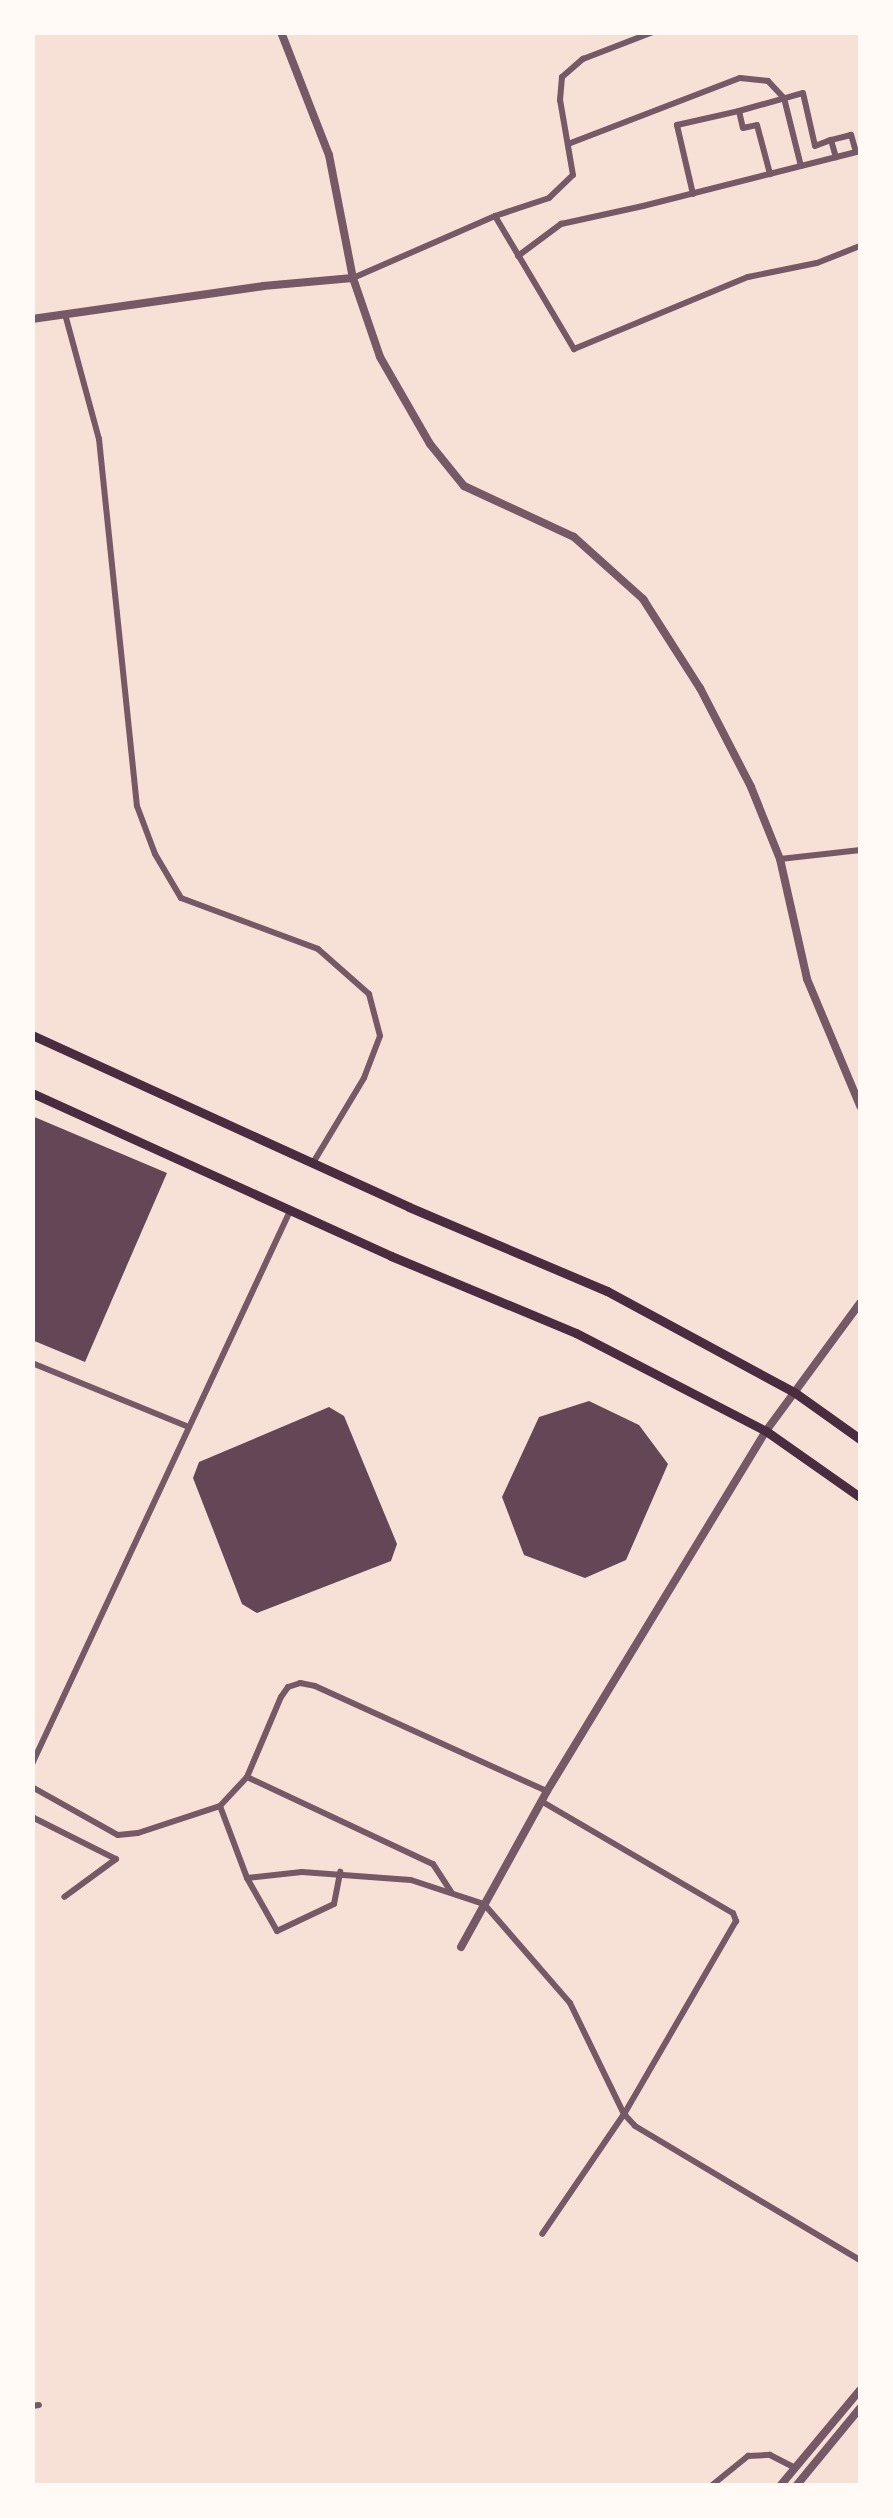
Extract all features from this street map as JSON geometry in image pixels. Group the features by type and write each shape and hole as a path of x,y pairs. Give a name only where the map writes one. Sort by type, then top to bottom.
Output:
{"main road":[{"path":"32,1035 607,1291 794,1392 860,1439"},
{"path":"32,1093 290,1211 576,1333 766,1431 860,1496"}],"street":[{"path":"281,32 329,155 353,278 380,358 430,444 464,486 574,537 643,599 700,688 750,787 780,860 808,979 860,1106"},
{"path":"32,320 353,278 495,216 549,198 573,175 562,77 583,59 653,32"},
{"path":"568,144 740,78 768,81 784,98 800,166"},
{"path":"518,256 561,224 693,194 856,152 852,134 815,146 804,93 677,125 693,194"},
{"path":"739,111 743,128 756,125 770,174"},
{"path":"831,140 836,157"},
{"path":"495,216 574,349 748,278 818,263 860,246"},
{"path":"65,314 100,440 137,806 155,854 181,898 318,950 369,994 380,1036 364,1078 313,1163"},
{"path":"780,860 860,850"},
{"path":"32,1764 186,1426 290,1211"},
{"path":"461,1946 546,1790 766,1431 860,1304"},
{"path":"32,1363 186,1426"},
{"path":"32,1787 118,1835 138,1834 220,1806 247,1777 280,1697 288,1686 300,1683 316,1686 546,1790"},
{"path":"247,1777 433,1864 451,1893"},
{"path":"541,1802 733,1912 736,1921 624,2114 542,2234"},
{"path":"220,1806 247,1878 277,1931 334,1904 340,1872"},
{"path":"32,1816 116,1859 64,1897"},
{"path":"247,1878 340,1872 411,1880 484,1904 570,2004 624,2114 635,2126 860,2260"},
{"path":"780,2486 860,2390"},
{"path":"796,2486 860,2408"},
{"path":"711,2486 748,2456 770,2455 795,2468"}],"building":[{"path":"32,1116 167,1173 85,1362 32,1340"},
{"path":"589,1401 639,1425 668,1464 626,1560 585,1578 524,1555 502,1497 539,1417"},
{"path":"329,1407 344,1416 397,1544 391,1561 257,1613 242,1604 193,1478 199,1462"}]}
